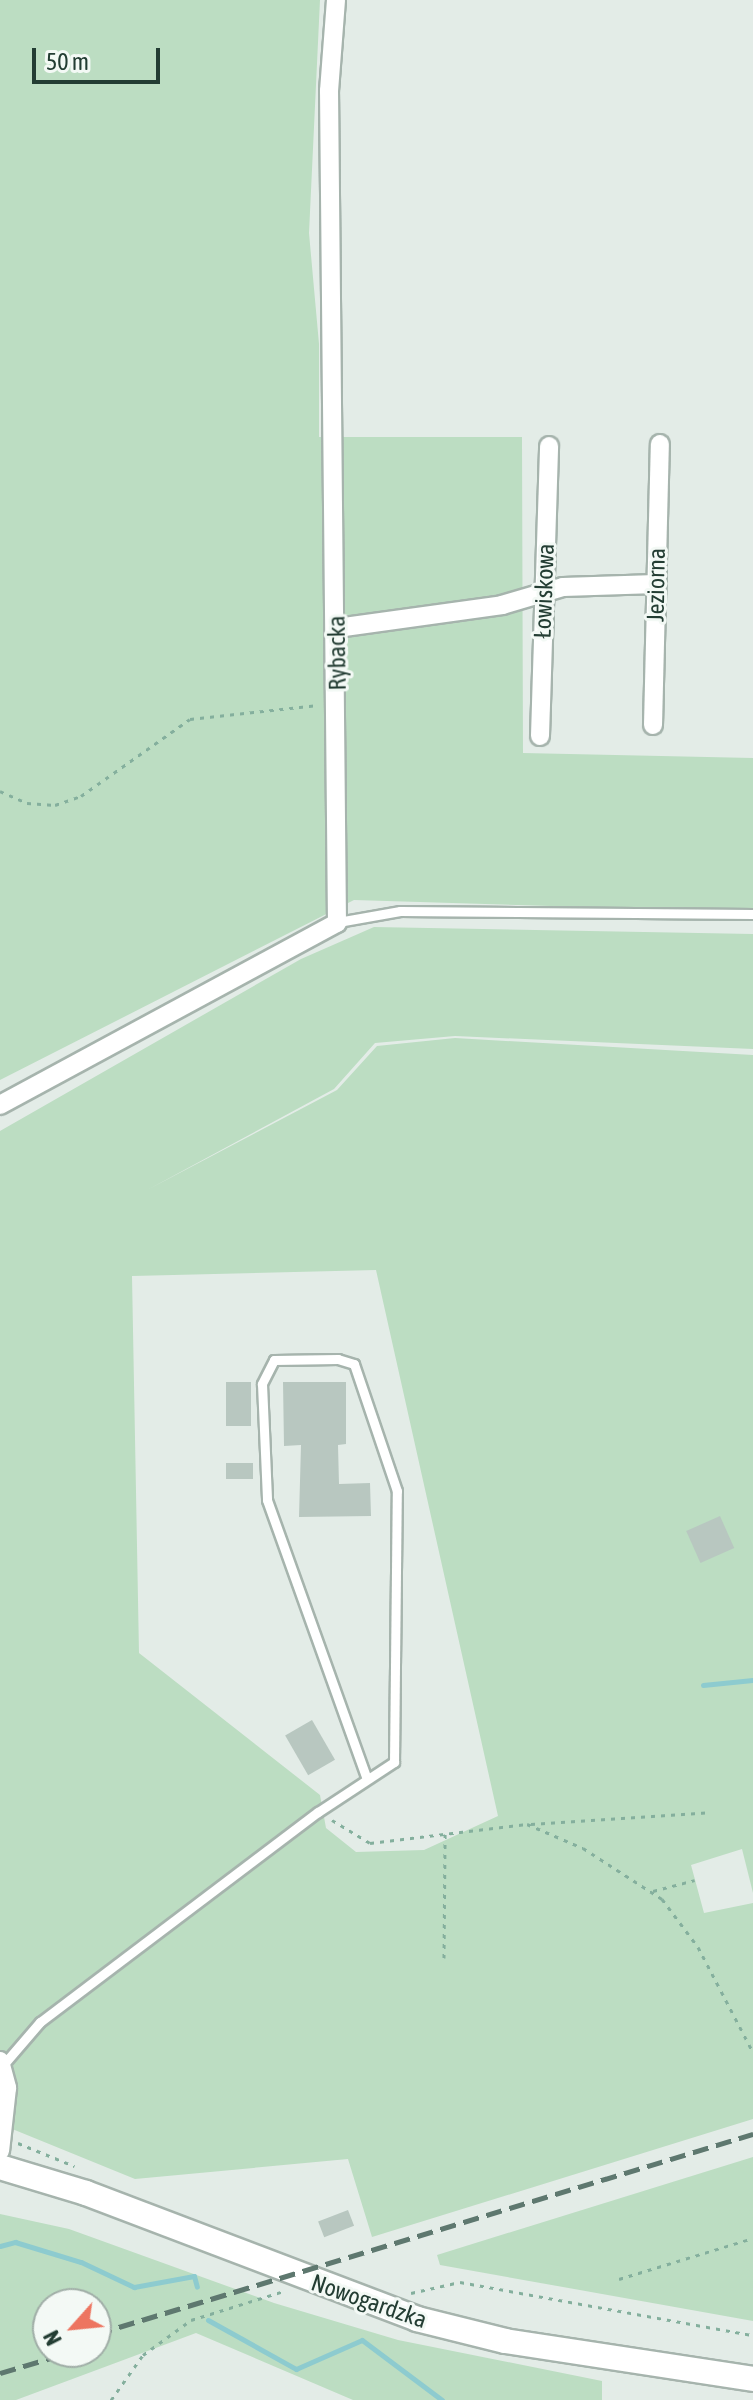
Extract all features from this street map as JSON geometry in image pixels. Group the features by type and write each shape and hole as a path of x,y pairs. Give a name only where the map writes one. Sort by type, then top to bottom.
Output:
{"street":[{"name":"Rybacka","path":"336,0 329,91 338,702 337,923"},
{"name":"Jeziorna","path":"653,725 660,444"},
{"name":"Łowiskowa","path":"540,736 549,446"},
{"path":"337,628 544,595 563,587 656,584"},
{"path":"0,1105 337,923"},
{"path":"0,2151 7,2125 2,2063"},
{"name":"Nowogardzka","path":"0,2167 86,2193 373,2304 505,2341 753,2379"}],"lane":[{"path":"337,923 400,911 753,914"},
{"path":"2,2063 40,2022 318,1812 394,1762 397,1491 354,1364 338,1359 274,1360 262,1384 267,1500 367,1779"}],"path":[{"path":"0,791 27,803 55,805 81,796 190,719 338,702"},
{"path":"318,1812 370,1843 527,1824 710,1812"},
{"path":"527,1824 583,1848 651,1892 698,1947 753,2052"},
{"path":"444,1958 445,1834"},
{"path":"651,1892 695,1880"},
{"path":"619,2279 753,2238"},
{"path":"111,2400 143,2355 191,2320 311,2282"},
{"path":"373,2304 460,2282 753,2335"}],"green space":[{"path":"0,0 320,0 309,233 319,344 319,437 522,437 523,753 753,758 753,912 354,900 0,1080"},
{"path":"374,927 753,934 753,1049 455,1036 375,1043 334,1089 149,1189 337,1090 377,1046 455,1038 753,1055 753,1893 742,1849 691,1865 704,1913 753,1903 753,2119 372,2237 348,2159 135,2179 0,2124 0,1131 301,959","holes":["376,1270 498,1816 424,1850 356,1852 326,1828 320,1795 139,1653 132,1276"]},
{"path":"753,2157 753,2321 440,2265 437,2255"},
{"path":"0,2214 69,2229 274,2303 398,2340 602,2381 602,2400 353,2400 196,2333 112,2364 112,2288 32,2288 32,2368 102,2368 16,2400 0,2400"}],"building":[{"path":"226,1382 251,1382 251,1426 226,1426"},
{"path":"283,1382 346,1382 346,1444 338,1445 339,1484 370,1483 371,1516 299,1517 301,1445 284,1446"},
{"path":"226,1463 253,1463 253,1479 226,1479"},
{"path":"720,1516 734,1548 700,1563 686,1531"},
{"path":"312,1720 335,1760 308,1775 285,1736"},
{"path":"348,2210 354,2226 324,2237 318,2221"}],"waterway":[{"path":"703,1685 753,1680"},
{"path":"0,2246 15,2242 81,2262 134,2287 194,2276 197,2287"},
{"path":"208,2320 296,2369 362,2340 442,2400"}],"railway":[{"path":"112,2329 753,2134"},
{"path":"0,2373 32,2364"}]}
